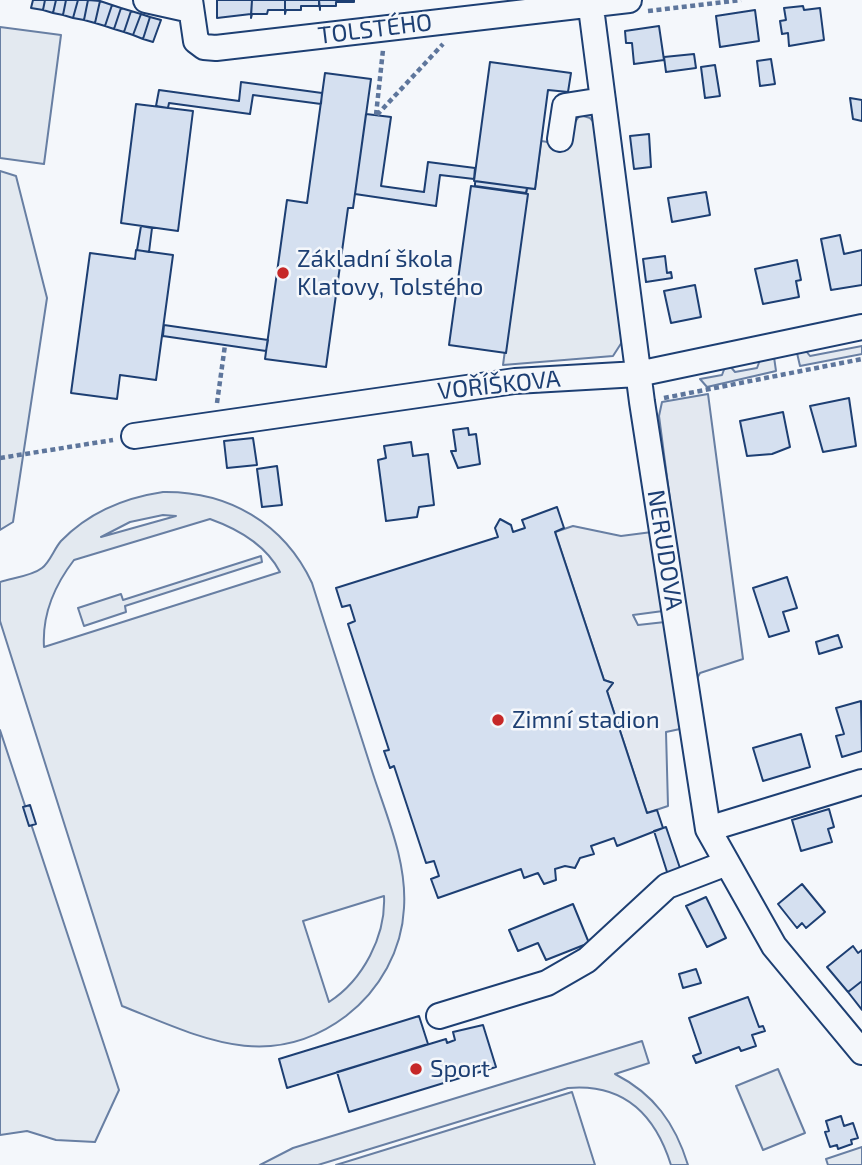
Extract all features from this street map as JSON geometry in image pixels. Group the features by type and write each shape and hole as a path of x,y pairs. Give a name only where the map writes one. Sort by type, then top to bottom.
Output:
{"street":[{"path":"146,0 190,5"},
{"name":"TOLSTÉHO","path":"190,5 196,41 204,47 591,2 638,6"},
{"name":"NERUDOVA","path":"591,2 638,374 708,829 774,946 862,1052"},
{"path":"559,139 565,106 603,100"},
{"name":"VOŘÍŠKOVA","path":"134,436 515,381 638,374 862,327"},
{"path":"708,829 862,782"},
{"path":"439,1016 547,983 587,960 667,886 727,863"}],"path":[{"path":"638,6 741,0"},
{"path":"384,43 376,115 451,36"},
{"path":"642,402 862,359"},
{"path":"0,458 134,436"}],"shaded area":[{"path":"0,27 61,35 44,164 0,158"},
{"path":"580,115 590,118 597,126 625,323 622,342 613,356 503,365 527,188 535,189 541,141 569,145 573,125"},
{"path":"0,171 16,176 47,298 13,522 0,530"},
{"path":"862,346 862,354 800,366 797,353 806,351 810,356"},
{"path":"774,357 776,371 707,387 700,379 722,375 725,367 730,366 735,372 757,368 760,360"},
{"path":"708,394 743,659 700,673 694,684 659,416 662,402"},
{"path":"163,492 187,493 210,497 231,505 270,528 300,562 312,583 395,840 402,874 404,908 399,939 387,968 369,994 346,1016 317,1033 289,1043 262,1046 234,1044 179,1029 122,1006 0,621 0,582 38,571 61,541 95,514 121,502","holes":["163,515 176,516 101,537 130,522","210,519 250,539 267,554 280,572 44,647 47,612 61,580 74,560","384,896 381,926 370,956 352,982 329,1002 303,921"]},
{"path":"573,526 621,536 652,532 663,611 633,615 638,625 665,622 680,729 666,732 668,806 647,813 607,691 613,683 604,680 555,532"},
{"path":"261,556 262,562 125,606 126,612 84,626 78,608 121,594 123,600"},
{"path":"0,730 119,1090 95,1142 56,1140 27,1131 0,1135"},
{"path":"642,1041 649,1063 615,1074 641,1091 661,1111 677,1136 688,1165 671,1165 656,1131 646,1117 621,1097 588,1088 568,1088 318,1165 260,1165 293,1148"},
{"path":"778,1069 805,1133 763,1150 736,1086"},
{"path":"572,1092 595,1165 336,1165"},
{"path":"862,1147 862,1165 828,1165 826,1159"}],"building":[{"path":"33,0 45,0 43,10 31,8"},
{"path":"45,0 56,0 53,13 43,10"},
{"path":"56,0 66,0 63,15 53,13"},
{"path":"66,0 78,0 73,18 63,15"},
{"path":"78,0 88,0 84,20 73,18"},
{"path":"88,0 100,1 95,23 84,20"},
{"path":"217,0 252,0 251,14 217,18"},
{"path":"252,0 285,0 285,10 268,10 267,14 252,14 251,18"},
{"path":"285,0 319,0 319,6 301,6 301,10 286,10 285,14"},
{"path":"319,0 354,2 336,2 336,6 320,6 320,10"},
{"path":"100,1 112,5 105,26 95,23"},
{"path":"112,5 121,8 114,29 105,26"},
{"path":"803,6 804,10 820,8 824,40 789,46 788,33 782,34 780,21 786,20 784,8"},
{"path":"121,8 131,11 124,32 114,29"},
{"path":"755,10 759,41 720,47 716,16"},
{"path":"131,11 141,14 133,35 124,32"},
{"path":"141,14 150,17 143,39 133,35"},
{"path":"150,17 161,20 153,42 143,39"},
{"path":"659,26 664,60 634,64 632,43 626,43 625,31"},
{"path":"694,54 696,68 666,72 664,57"},
{"path":"771,59 775,84 760,86 757,61"},
{"path":"490,62 571,73 568,92 548,90 535,189 474,181"},
{"path":"715,65 720,96 705,98 701,67"},
{"path":"325,73 371,79 353,208 348,208 326,367 265,359 287,200 307,203"},
{"path":"241,82 322,93 321,104 253,95 250,114 169,103 168,108 156,106 159,90 239,101"},
{"path":"850,98 862,100 862,121 853,119"},
{"path":"136,104 193,111 178,231 121,223"},
{"path":"366,114 391,117 381,186 424,192 428,162 475,168 474,179 440,175 436,206 355,194"},
{"path":"649,134 651,167 634,169 630,136"},
{"path":"475,181 527,188 526,193 475,186"},
{"path":"471,186 528,194 506,353 449,345"},
{"path":"706,192 710,215 672,222 668,198"},
{"path":"141,226 152,228 149,252 137,250"},
{"path":"840,235 844,254 862,250 862,285 831,290 821,239"},
{"path":"136,250 173,255 156,380 120,375 117,399 71,393 90,253 135,259"},
{"path":"665,256 667,273 671,272 672,278 646,282 643,259"},
{"path":"797,260 801,280 796,281 799,297 763,304 755,269"},
{"path":"695,285 701,317 671,323 664,291"},
{"path":"164,325 268,340 266,351 163,336"},
{"path":"849,398 856,446 823,452 810,406"},
{"path":"783,412 790,447 772,454 747,456 740,421"},
{"path":"468,428 469,435 476,434 480,464 458,468 451,451 456,451 453,430"},
{"path":"253,438 257,465 227,468 224,441"},
{"path":"411,442 413,456 428,454 434,505 419,507 417,517 386,521 378,460 386,458 384,446"},
{"path":"277,466 282,505 262,507 257,469"},
{"name":"Zimní stadion","path":"557,507 564,528 555,532 604,680 613,683 607,691 647,813 657,810 663,828 617,846 614,838 591,846 594,854 580,858 575,868 565,866 555,869 556,880 544,884 538,873 524,878 521,869 438,898 431,879 439,876 434,861 426,863 394,766 390,768 384,751 389,750 348,624 355,621 350,605 342,607 336,588 498,537 495,528 500,519 511,525 513,532 525,528 522,520"},
{"path":"787,577 797,608 783,612 789,631 769,637 753,588"},
{"path":"838,635 842,647 819,654 816,642"},
{"path":"861,701 862,751 842,757 836,736 844,734 836,708"},
{"path":"801,734 810,767 763,781 753,748"},
{"path":"30,805 36,824 29,826 23,807"},
{"path":"829,809 834,827 828,829 832,842 801,851 792,820"},
{"path":"666,827 681,871 668,875 654,831"},
{"path":"802,884 825,912 806,928 802,923 797,928 778,904"},
{"path":"706,897 726,938 707,947 686,906"},
{"path":"573,904 589,943 546,960 538,943 518,951 509,930"},
{"path":"853,946 858,953 862,950 862,981 848,992 827,967"},
{"path":"696,969 701,983 683,988 679,974"},
{"path":"862,981 862,1010 848,992"},
{"path":"748,997 759,1027 763,1026 765,1031 752,1035 756,1046 741,1051 739,1047 696,1063 693,1056 701,1053 689,1018"},
{"path":"419,1016 428,1044 287,1088 279,1059"},
{"name":"Sport","path":"483,1025 496,1067 349,1112 337,1072 446,1039 447,1043 455,1040 453,1032"},
{"path":"841,1116 844,1126 853,1123 858,1138 851,1140 852,1144 838,1149 837,1145 830,1147 825,1132 829,1131 826,1121"}],"place":[{"name":"Základní škola Klatovy, Tolstého","path":"283,273"},
{"name":"Zimní stadion","path":"498,720"},
{"name":"Sport","path":"416,1069"}]}
